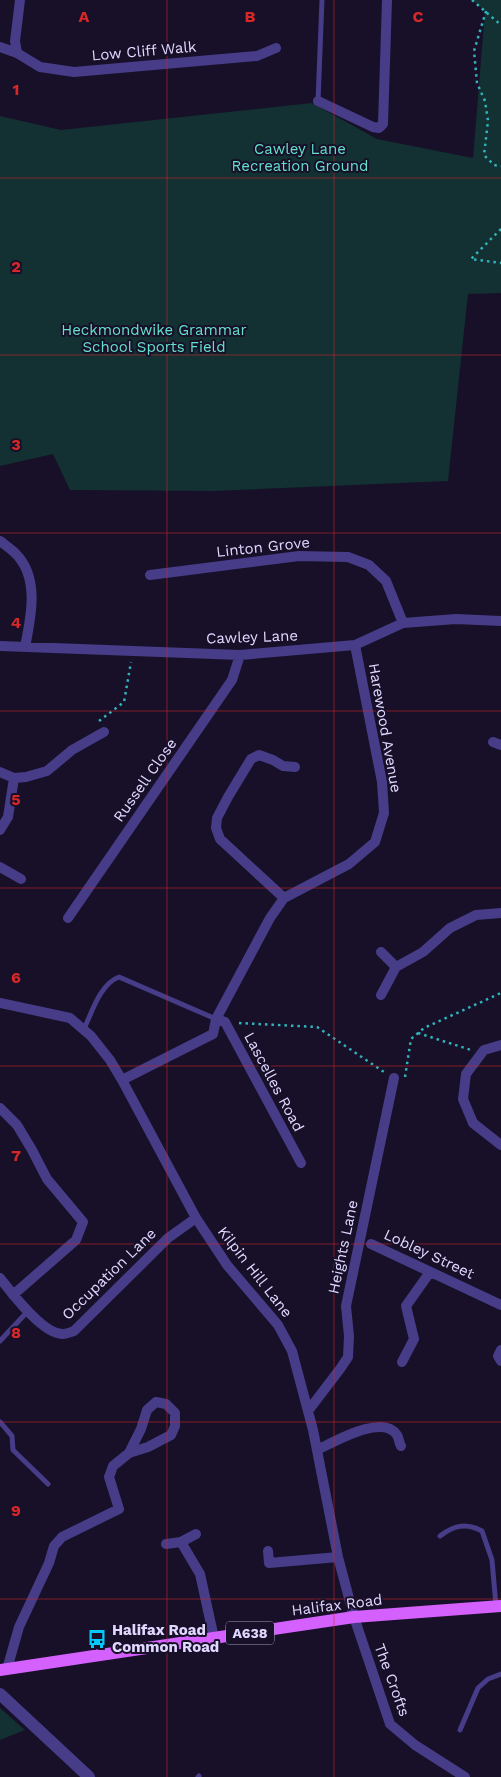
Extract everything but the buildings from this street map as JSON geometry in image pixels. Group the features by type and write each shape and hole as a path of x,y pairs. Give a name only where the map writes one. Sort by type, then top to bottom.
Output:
{"main road":[{"name":"Halifax Road","path":"4,1669 354,1617 499,1606"}],"street":[{"path":"17,53 15,41 20,0"},
{"path":"318,101 373,127 379,128 383,124 386,0"},
{"name":"Low Cliff Walk","path":"0,47 17,53 40,67 74,72 257,56 276,48"},
{"path":"0,541 16,554 26,570 31,592 32,612 25,647"},
{"name":"Linton Grove","path":"150,575 299,556 348,557 369,564 386,581 403,622"},
{"name":"Cawley Lane","path":"0,646 240,655 355,645 403,622 456,619 501,621"},
{"name":"Harewood Avenue","path":"122,1080 213,1034 270,918 284,898 349,864 375,842 384,813 382,782 355,645"},
{"name":"Russell Close","path":"68,918 232,680 240,655"},
{"path":"0,772 14,778 26,777 47,771 72,750 104,732"},
{"path":"284,898 220,839 216,828 217,818 251,759 259,755 283,766 295,767"},
{"path":"0,830 8,817 14,778"},
{"path":"0,867 21,879"},
{"path":"381,996 396,967 423,952 450,928 476,916 501,913"},
{"path":"381,952 396,967"},
{"name":"Kilpin Hill Lane","path":"0,1003 70,1018 91,1036 122,1080 196,1218 227,1265 278,1325 292,1351 308,1410 338,1557 354,1617"},
{"name":"Lascelles Road","path":"220,1020 301,1164"},
{"path":"501,1044 484,1050 466,1074 463,1099 473,1123 501,1145"},
{"name":"Heights Lane","path":"308,1410 348,1357 349,1336 346,1306 394,1078"},
{"path":"0,1108 17,1125 47,1179 83,1222 76,1240 13,1295"},
{"name":"Occupation Lane","path":"0,1278 13,1295 47,1328 62,1334 74,1331 168,1238 196,1218"},
{"name":"Lobley Street","path":"371,1244 501,1305"},
{"path":"402,1362 414,1339 406,1306 430,1272"},
{"path":"501,1350 498,1356 501,1361"},
{"path":"4,1669 19,1627 54,1546 62,1537 119,1509 109,1477 113,1466 128,1453 141,1429 147,1410 156,1402 166,1404 175,1413 175,1426 171,1435 148,1447 128,1453"},
{"path":"317,1450 374,1426 389,1429 396,1434 401,1446"},
{"path":"166,1544 181,1542 196,1534"},
{"path":"181,1542 200,1574 214,1638"},
{"path":"268,1551 269,1563 338,1557"},
{"name":"The Crofts","path":"354,1617 390,1724 415,1745 464,1777"},
{"path":"0,1694 89,1777"}],"lane":[{"path":"318,101 322,0"},
{"path":"84,1030 105,988 112,980 119,977 220,1020"},
{"path":"0,1341 29,1311"},
{"path":"0,1422 12,1436 12,1448 48,1484"},
{"path":"440,1536 456,1526 476,1528 482,1531 492,1560 499,1606"},
{"path":"460,1730 478,1688 488,1679 501,1674"}],"path":[{"path":"472,0 501,25"},
{"path":"486,11 474,51 477,83 485,101 488,121 484,155 494,165 501,166"},
{"path":"501,229 471,259 501,264"},
{"path":"94,725 124,702 133,651"},
{"path":"220,1020 317,1027 394,1078 406,1076 410,1039 424,1028 501,993"},
{"path":"418,1033 482,1054"}],"green space":[{"name":"Heckmondwike Grammar School Sports Field","path":"472,0 501,0 501,293 468,294 448,481 215,491 70,490 53,454 0,466 0,116 61,130 312,103 377,139 473,158 485,11"},
{"path":"0,1708 25,1730 0,1740"}],"place":[{"name":"Halifax Road Common Road","path":"97,1639"}],"park label":[{"name":"Cawley Lane Recreation Ground","path":"300,158"}]}
